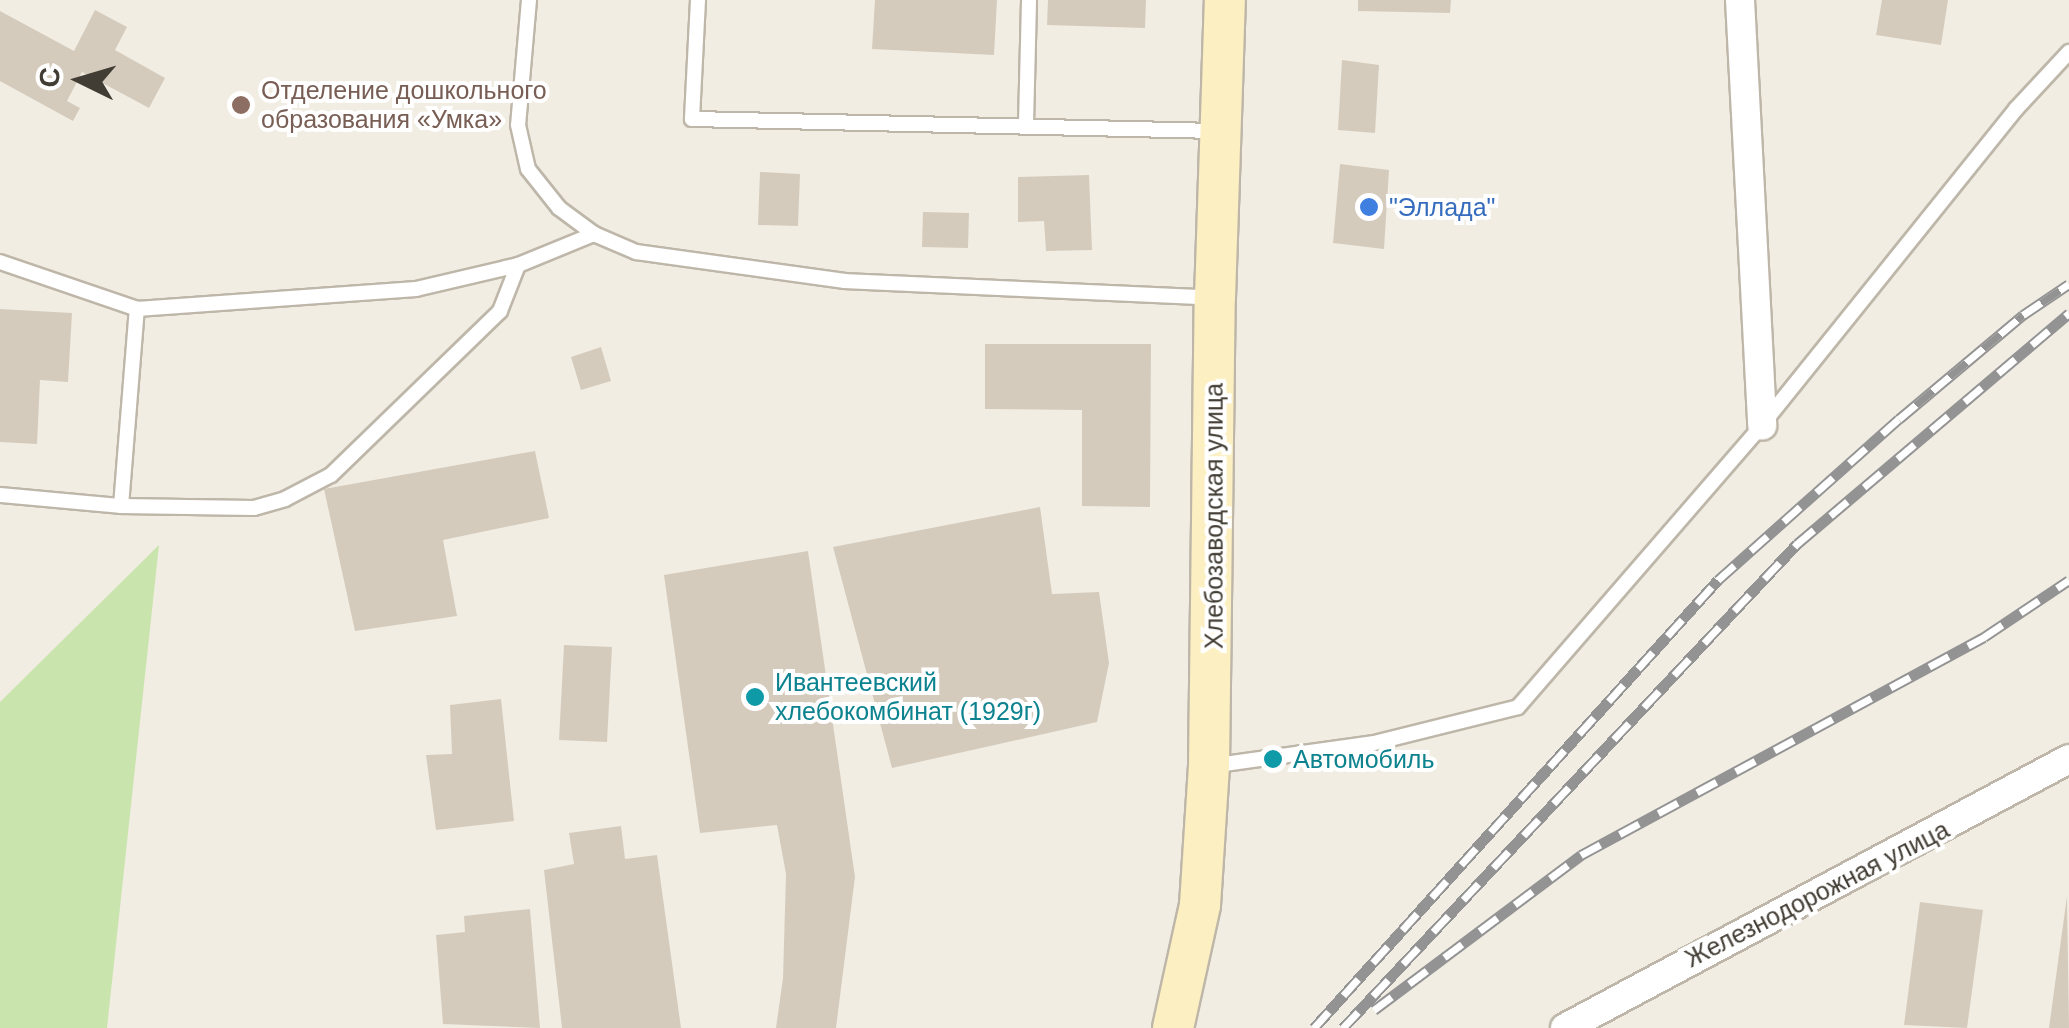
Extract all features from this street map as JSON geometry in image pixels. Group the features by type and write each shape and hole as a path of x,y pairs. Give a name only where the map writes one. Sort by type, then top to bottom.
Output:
{"main road":[{"name":"Хлебозаводская улица","path":"1173,1028 1200,905 1209,766 1215,298 1225,0"}],"street":[{"path":"1740,0 1762,425"},
{"name":"Железнодорожная улица","path":"1565,1028 2069,760"}],"lane":[{"path":"529,0 518,126 528,169 559,208 594,234 636,252 845,281 1215,298"},
{"path":"698,0 692,119 1026,124 1222,132"},
{"path":"1026,124 1028,0"},
{"path":"1209,766 1374,743 1518,707 1762,425 2016,109 2069,52"},
{"path":"0,262 137,309 416,289 518,265 594,234"},
{"path":"0,495 121,506 254,508 286,499 331,476 500,311 518,265"},
{"path":"121,506 137,309"}],"green space":[{"path":"159,545 107,1028 0,1028 0,702"}],"building":[{"path":"875,0 997,0 994,55 872,49"},
{"path":"1048,0 1146,0 1145,28 1047,25"},
{"path":"1358,0 1451,0 1450,13 1358,11"},
{"path":"1882,0 1948,0 1941,45 1876,35"},
{"path":"95,10 127,27 115,50 165,78 149,108 82,72 67,101 80,108 73,121 0,81 0,11 74,51"},
{"path":"1342,60 1379,65 1375,133 1338,130"},
{"path":"1340,164 1389,170 1384,249 1333,243"},
{"path":"760,172 800,174 798,226 758,225"},
{"path":"1089,175 1092,250 1046,251 1044,221 1018,222 1018,177"},
{"path":"923,212 969,213 968,248 922,247"},
{"path":"0,309 72,313 68,382 40,380 37,444 0,442"},
{"path":"985,344 1151,344 1150,507 1082,506 1082,410 985,409"},
{"path":"601,347 611,381 581,390 571,357"},
{"path":"535,451 549,518 443,540 457,616 355,631 324,489"},
{"path":"1040,507 1052,594 1099,592 1109,663 1097,722 892,768 833,547"},
{"name":"Ивантеевский хлебокомбинат (1929г)","path":"808,551 855,877 836,1028 776,1028 783,978 786,874 777,825 700,833 664,575"},
{"path":"564,645 612,647 607,742 559,740"},
{"path":"501,699 514,821 436,830 426,755 452,754 450,705"},
{"path":"621,826 625,859 657,855 681,1028 562,1028 544,870 574,864 569,833"},
{"path":"2067,896 2069,1028 2049,1028"},
{"path":"1920,902 1983,910 1967,1028 1904,1025"},
{"path":"530,909 540,1028 443,1024 436,935 465,932 464,916"}],"railway":[{"path":"1314,1028 1718,580 1899,419 2023,315 2069,284"},
{"path":"1343,1028 1797,544 2069,313"},
{"path":"1374,1010 1581,855 1984,637 2069,580"}],"place":[{"name":"Отделение дошкольного образования «Умка»","path":"241,105"},
{"name":"\"Эллада\"","path":"1369,207"},
{"name":"Ивантеевский хлебокомбинат (1929г)","path":"755,697"},
{"name":"Автомобиль","path":"1273,759"}]}
